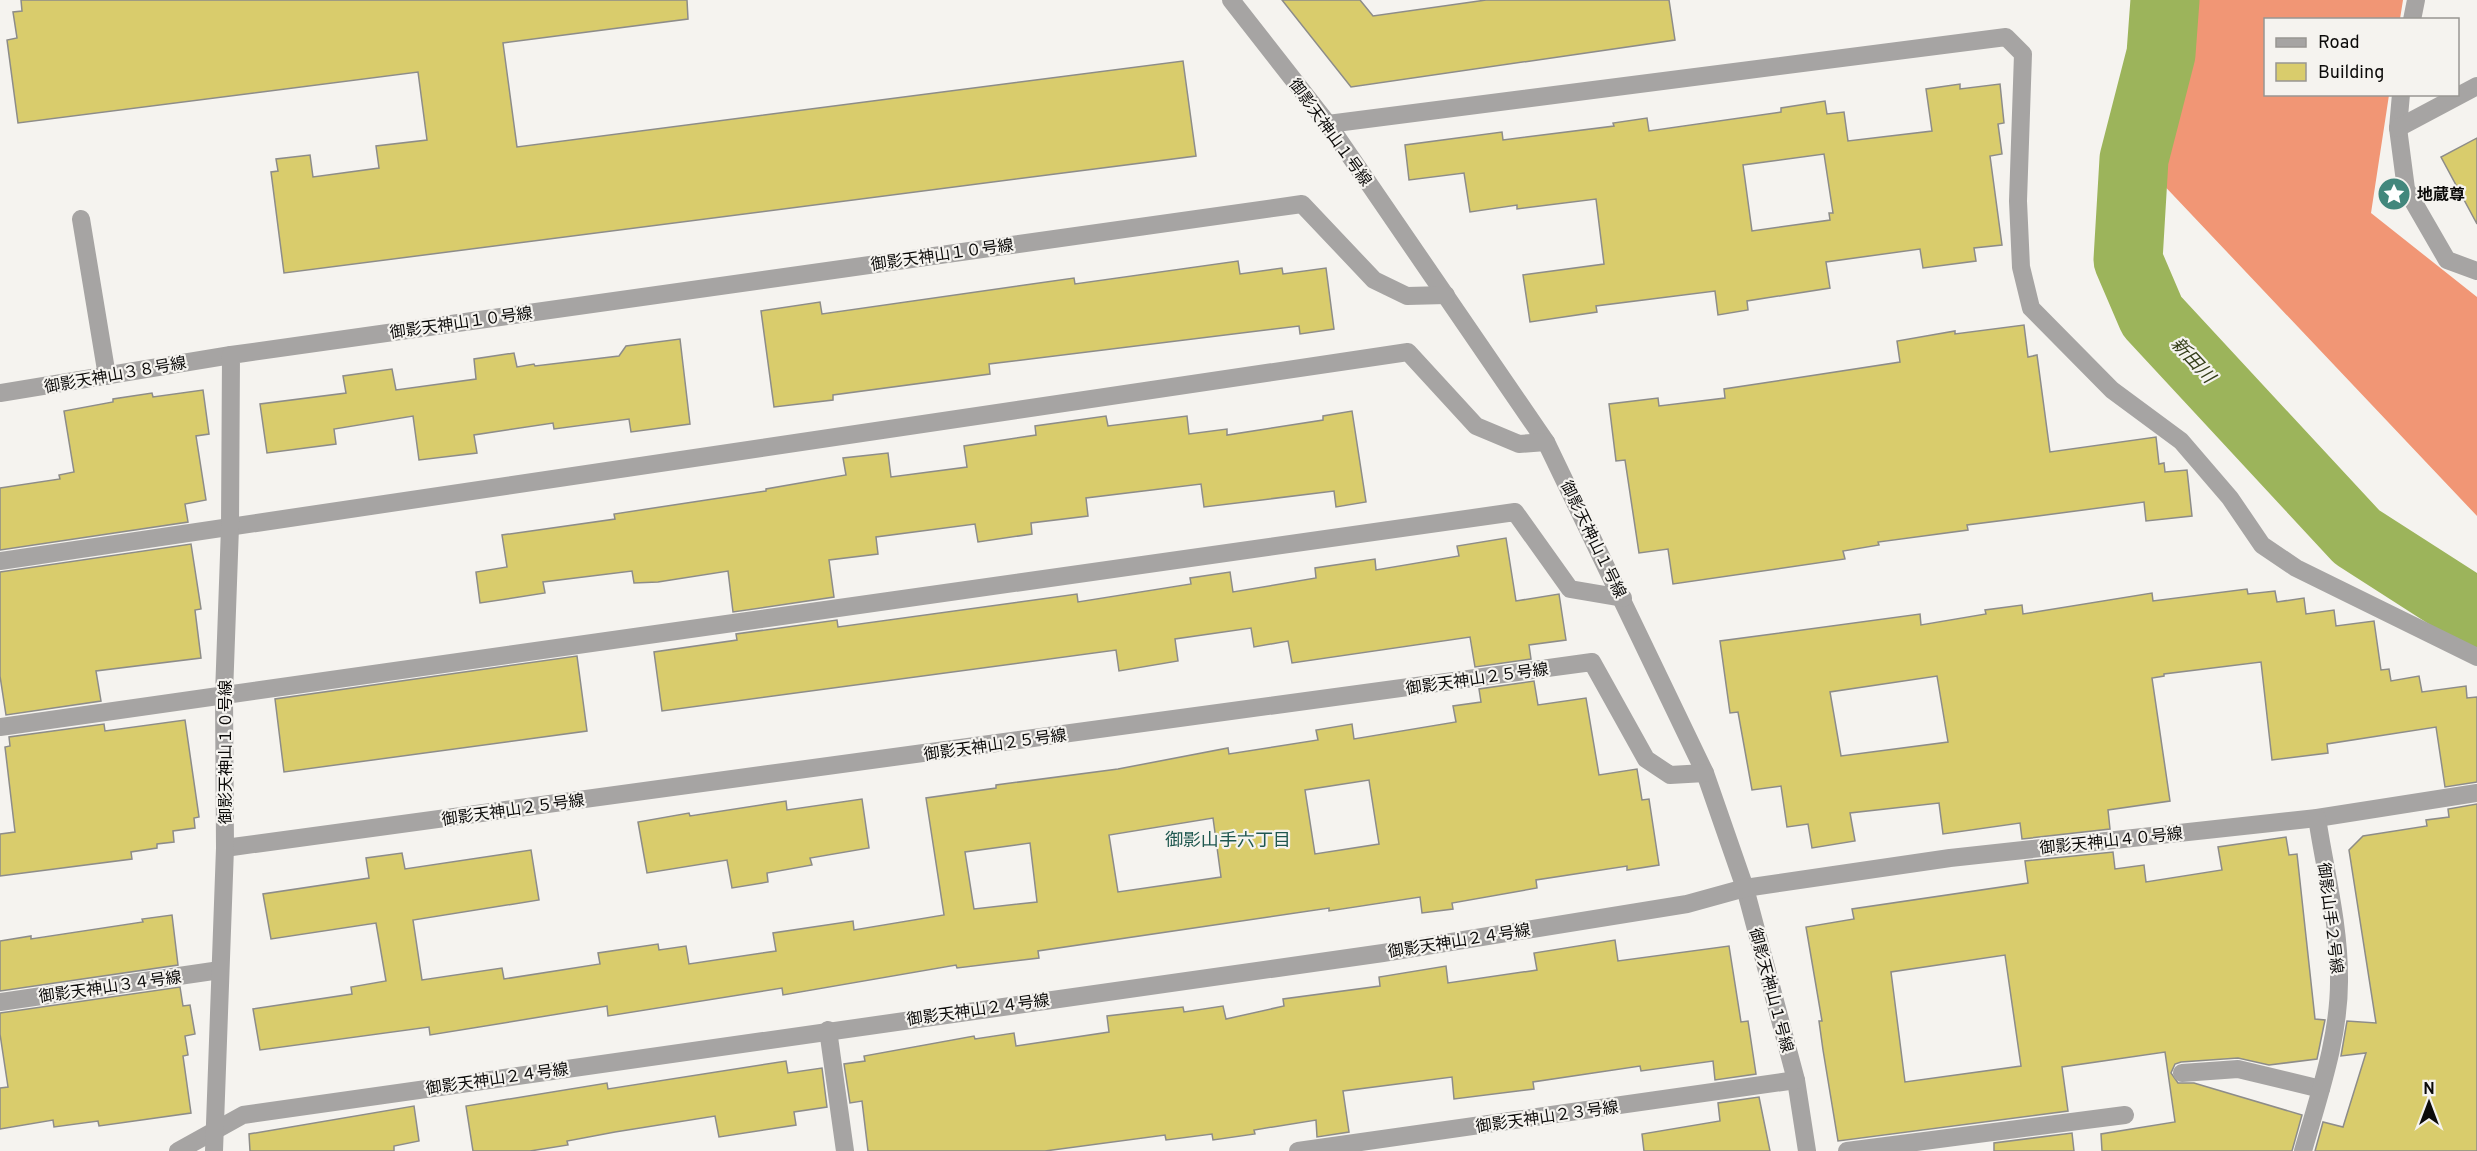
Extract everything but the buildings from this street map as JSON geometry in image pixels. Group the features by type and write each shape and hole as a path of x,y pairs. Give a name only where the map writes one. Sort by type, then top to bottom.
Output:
{"street":[{"name":"御影天神山１号線","path":"1231,0 1328,124 1546,442 1623,598 1705,773 1745,888 1796,1080 1807,1151"},
{"path":"2412,18 2416,0"},
{"path":"1328,124 2006,37 2023,54 2018,201 2020,267 2031,308 2112,390 2181,441 2230,498 2262,545 2296,568 2477,657"},
{"path":"2459,96 2477,86"},
{"path":"2401,96 2398,128 2406,189 2447,261 2477,271"},
{"path":"2398,128 2458,96"},
{"name":"御影天神山１０号線","path":"214,1151 225,848 224,694 230,527 231,355 1302,204 1374,280 1407,296 1446,296"},
{"path":"81,219 107,376"},
{"path":"0,561 1408,352 1476,426 1518,444 1546,442"},
{"name":"御影天神山３８号線","path":"0,393 231,355"},
{"path":"0,727 1515,512 1570,589 1623,598"},
{"name":"御影天神山２５号線","path":"225,848 1592,663 1646,759 1670,775 1705,773"},
{"name":"御影天神山４０号線","path":"1745,888 1950,858 2317,818 2477,794"},
{"name":"御影山手２号線","path":"2303,1151 2334,1033 2339,977 2333,914 2317,818"},
{"name":"御影天神山２４号線","path":"178,1151 243,1115 1395,951 1687,904 1745,888"},
{"name":"御影天神山３４号線","path":"0,1002 220,970"},
{"path":"828,1030 845,1151"},
{"path":"2182,1073 2238,1069 2321,1089"},
{"name":"御影天神山２３号線","path":"1298,1151 1796,1080"},
{"path":"1847,1151 2125,1115"}],"shaded area":[{"path":"2191,0 2403,0 2400,18 2264,18 2264,96 2389,96 2371,213 2477,297 2477,516 2156,177"}],"waterway":[{"name":"新田川","path":"2165,0 2161,54 2134,159 2128,260 2152,316 2357,537 2477,614"}],"place":[{"name":"地蔵尊","path":"2394,194"}],"district":[{"name":"御影山手六丁目","path":"1228,840"}]}
